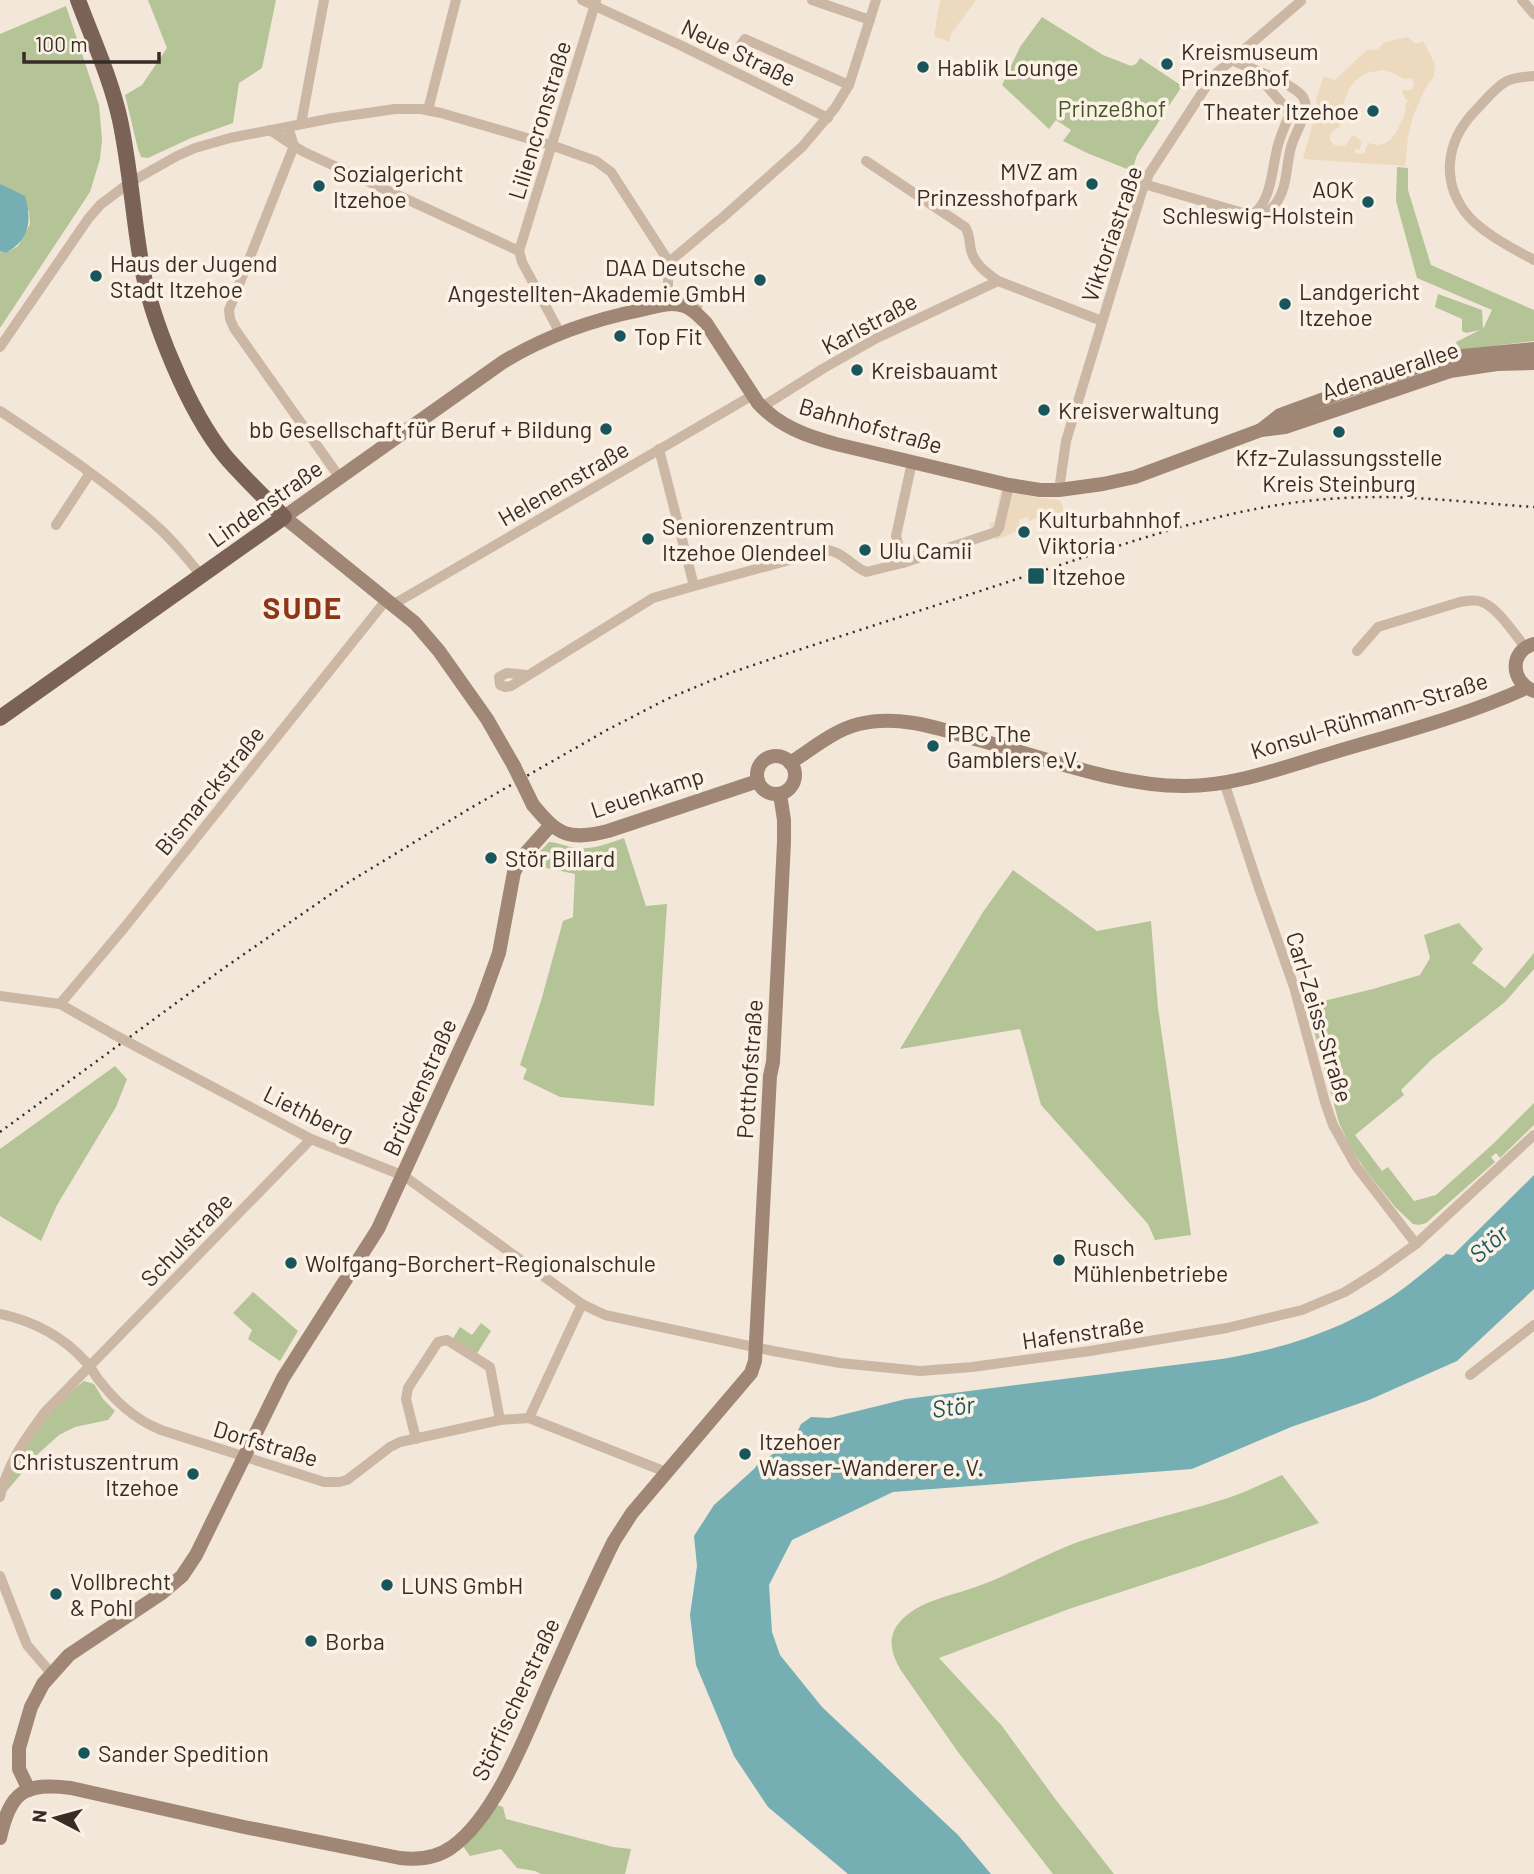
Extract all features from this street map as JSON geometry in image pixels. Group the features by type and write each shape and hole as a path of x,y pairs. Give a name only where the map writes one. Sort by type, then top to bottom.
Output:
{"main road":[{"path":"78,0 117,107 146,283 173,363 218,446 284,517"},
{"name":"Lindenstraße","path":"0,718 284,517"}],"street":[{"path":"301,124 324,0"},
{"path":"428,110 456,0"},
{"name":"Neue Straße","path":"582,0 595,3 828,118"},
{"path":"812,0 870,20"},
{"path":"668,304 670,262 802,147 828,118 849,85 876,0"},
{"path":"1522,0 1534,14"},
{"name":"Viktoriastraße","path":"1059,490 1066,441 1144,184 1153,165 1213,76 1301,1"},
{"name":"Liliencronstraße","path":"519,251 595,3"},
{"path":"740,46 745,39 849,85"},
{"path":"1144,184 1250,215 1267,213 1276,204 1283,188 1292,145 1306,106 1305,101 1301,95 1281,82 1231,60"},
{"path":"1251,68 1290,113"},
{"path":"1534,76 1507,81 1498,88 1464,124 1451,148 1449,158 1451,179 1462,207 1472,219 1503,244 1534,260"},
{"path":"1250,215 1263,204 1278,144 1290,113 1293,89"},
{"path":"0,348 86,222 100,205 130,183 195,148 230,138 377,111 402,108 428,110 551,145 596,161 607,167 670,262"},
{"path":"288,127 294,146 229,314 234,328 340,478"},
{"path":"270,130 304,152 519,251 522,262 560,333"},
{"path":"866,161 965,227 974,258 998,281 1102,321"},
{"name":"Karlstraße","path":"762,407 877,338 998,281"},
{"path":"689,309 705,297"},
{"name":"Lindenstraße","path":"284,517 525,349 597,320 668,304 689,309"},
{"name":"Bahnhofstraße","path":"689,309 706,323 762,407 782,423 810,437 1009,485 1059,490"},
{"name":"Adenauerallee","path":"1261,430 1280,415 1442,359 1534,349"},
{"name":"Adenauerallee","path":"1059,490 1135,477 1261,430 1285,428 1450,371 1497,364 1534,363"},
{"name":"Helenenstraße","path":"391,602 753,395"},
{"path":"0,411 90,473 162,531 201,575"},
{"path":"659,449 694,586"},
{"path":"903,563 896,536 912,462"},
{"path":"56,526 90,473"},
{"path":"527,675 653,598 826,550 838,552 866,572 996,533 1009,485"},
{"path":"284,517 415,623 439,651 493,727 533,805 550,826"},
{"path":"1357,651 1378,627 1474,600 1484,602 1492,608 1530,645"},
{"name":"Bismarckstraße","path":"60,1004 391,602"},
{"name":"Konsul-Rühmann-Straße","path":"1530,645 1519,654 1516,663 1520,682 1530,689"},
{"name":"Konsul-Rühmann-Straße","path":"1224,782 1449,717 1530,689"},
{"path":"790,763 852,727 894,720 934,727 1139,783 1185,786 1224,782"},
{"path":"770,757 781,757 790,763 794,782 788,790 780,794 766,791 758,780 761,764 770,757"},
{"name":"Leuenkamp","path":"550,826 570,834 595,834 758,780"},
{"name":"Carl-Zeiss-Straße","path":"1224,782 1292,979 1333,1125 1352,1160 1416,1244"},
{"name":"Potthofstraße","path":"757,1348 769,1076 773,1062 785,830 780,794"},
{"name":"Brückenstraße","path":"29,1790 19,1769 19,1748 31,1707 43,1684 69,1655 162,1593 182,1576 202,1545 283,1378 378,1229 482,1003 499,953 514,872 524,855 550,826"},
{"name":"Liethberg","path":"0,996 60,1004 311,1139 404,1176 582,1304"},
{"name":"Hafenstraße","path":"582,1304 604,1315 636,1322 757,1348 869,1366 935,1370 1147,1343 1250,1324 1302,1310 1353,1288 1416,1244 1534,1135"},
{"name":"Schulstraße","path":"0,1497 8,1469 24,1440 45,1412 311,1139"},
{"path":"529,1418 582,1304"},
{"name":"Dorfstraße","path":"0,1314 27,1322 60,1338 89,1366 118,1403 141,1421 161,1430 318,1480 347,1480 390,1447 416,1438 500,1420 529,1418 666,1472"},
{"path":"1470,1375 1534,1325"},
{"path":"416,1438 406,1393 438,1342 442,1340 447,1340 490,1367 500,1420"},
{"name":"Störfischerstraße","path":"29,1790 42,1785 71,1788 244,1827 400,1858 422,1858 451,1848 474,1825 508,1774 614,1541 632,1513 751,1373 757,1348"},
{"path":"0,1576 27,1645 51,1673"},
{"path":"0,1838 12,1802 29,1790"}],"green space":[{"path":"148,0 276,0 262,68 239,83 233,123 191,138 148,158 141,157 138,149 125,95 142,85 167,48"},
{"path":"66,6 99,105 102,140 100,159 90,192 0,328 0,251 6,253 18,246 30,224 29,211 0,184 0,34"},
{"name":"Prinzeßhof","path":"1042,17 1103,55 1131,66 1140,58 1182,86 1137,155 1132,171 1063,141 1071,130 1056,120 1049,129 1002,85 1020,47"},
{"path":"1397,167 1408,168 1408,190 1431,265 1534,310 1534,341 1459,350 1456,342 1480,330 1466,333 1462,331 1462,319 1435,307 1438,294 1482,310 1483,329 1492,310 1417,278 1396,201"},
{"path":"624,838 646,906 667,904 654,1106 560,1097 523,1079 527,1069 520,1065 563,921 573,917 575,874 528,864 549,842 574,848 589,848"},
{"path":"1013,870 1097,931 1151,921 1158,1008 1191,1235 1155,1240 1148,1224 1041,1105 1020,1029 900,1049 983,912"},
{"path":"1459,923 1483,949 1472,963 1505,988 1534,953 1534,969 1505,1002 1432,1059 1401,1090 1404,1095 1355,1135 1382,1171 1388,1167 1414,1201 1436,1195 1534,1103 1534,1125 1500,1158 1496,1153 1491,1157 1495,1162 1426,1223 1419,1225 1413,1224 1396,1208 1352,1150 1339,1123 1307,1005 1420,975 1430,958 1424,935"},
{"path":"115,1066 127,1079 116,1107 57,1205 41,1241 0,1216 0,1149"},
{"path":"253,1292 298,1331 280,1361 248,1339 252,1330 233,1313"},
{"path":"481,1323 491,1331 476,1355 452,1340 460,1327 472,1335"},
{"path":"84,1381 94,1384 103,1399 115,1411 108,1420 75,1427 59,1435 39,1453 4,1494 19,1457 35,1433 54,1409"},
{"path":"1282,1475 1319,1523 1069,1609 939,1658 1002,1726 1114,1874 1053,1874 958,1752 902,1672 892,1647 895,1629 916,1608 994,1580 1071,1545 1228,1498"},
{"path":"497,1805 503,1807 506,1819 613,1847 631,1849 625,1874 541,1874 517,1868 501,1849 470,1856 463,1846"}],"shaded area":[{"path":"940,0 976,0 951,34 949,42 934,36"},
{"path":"1407,37 1416,44 1423,41 1435,64 1434,76 1413,116 1405,166 1303,159 1324,76 1335,80 1367,50 1378,49 1385,42","holes":["1383,70 1404,79 1411,78 1414,83 1412,89 1402,91 1409,102 1406,102 1405,114 1395,134 1383,144 1368,143 1364,154 1355,153 1355,149 1359,150 1362,142 1354,135 1344,146 1334,145 1330,134 1339,128 1341,109 1356,80 1366,73"]},
{"path":"1001,490 1060,500 1065,514 1056,518 1051,508 1043,511 1044,515 1029,521 1028,517 1019,520 1021,527 1016,529 1016,532 996,540 989,524 994,522"}],"water":[{"path":"0,184 25,196 28,213 24,235 14,248 6,253 0,251"},
{"name":"Stör","path":"1534,1175 1534,1289 1457,1361 1369,1400 1291,1427 1192,1469 893,1492 792,1540 769,1585 772,1632 780,1655 822,1707 958,1835 991,1874 848,1874 768,1807 734,1756 696,1665 690,1615 697,1566 694,1536 714,1505 760,1461 796,1435 801,1424 811,1417 829,1418 906,1399 1222,1359 1296,1342 1366,1312 1408,1285 1446,1254 1453,1255"}],"railway":[{"path":"0,1132 224,968 344,885 607,730 667,699 727,674 1125,544 1232,514 1306,501 1367,497 1534,507"}],"place":[{"name":"Kreismuseum Prinzeßhof","path":"1167,64"},
{"name":"Hablik Lounge","path":"923,67"},
{"name":"Theater Itzehoe","path":"1373,111"},
{"name":"MVZ am Prinzesshofpark","path":"1092,184"},
{"name":"Sozialgericht Itzehoe","path":"319,186"},
{"name":"AOK Schleswig-Holstein","path":"1368,202"},
{"name":"Haus der Jugend Stadt Itzehoe","path":"96,276"},
{"name":"DAA Deutsche Angestellten-Akademie GmbH","path":"760,280"},
{"name":"Landgericht Itzehoe","path":"1285,304"},
{"name":"Top Fit","path":"620,336"},
{"name":"Kreisbauamt","path":"857,370"},
{"name":"Kreisverwaltung","path":"1044,410"},
{"name":"bb Gesellschaft für Beruf + Bildung","path":"606,429"},
{"name":"Kfz-Zulassungsstelle Kreis Steinburg","path":"1339,432"},
{"name":"Kulturbahnhof Viktoria","path":"1024,532"},
{"name":"Seniorenzentrum Itzehoe Olendeel","path":"648,539"},
{"name":"Ulu Camii","path":"865,550"},
{"name":"Itzehoe","path":"1036,576"},
{"name":"PBC The Gamblers e.V.","path":"933,746"},
{"name":"Stör Billard","path":"491,858"},
{"name":"Rusch Mühlenbetriebe","path":"1059,1260"},
{"name":"Wolfgang-Borchert-Regionalschule","path":"291,1263"},
{"name":"Itzehoer Wasser-Wanderer e. V.","path":"745,1454"},
{"name":"Christuszentrum Itzehoe","path":"193,1474"},
{"name":"LUNS GmbH","path":"387,1585"},
{"name":"Vollbrecht & Pohl","path":"56,1594"},
{"name":"Borba","path":"311,1641"},
{"name":"Sander Spedition","path":"84,1753"}],"district":[{"name":"SUDE","path":"303,607"}]}
